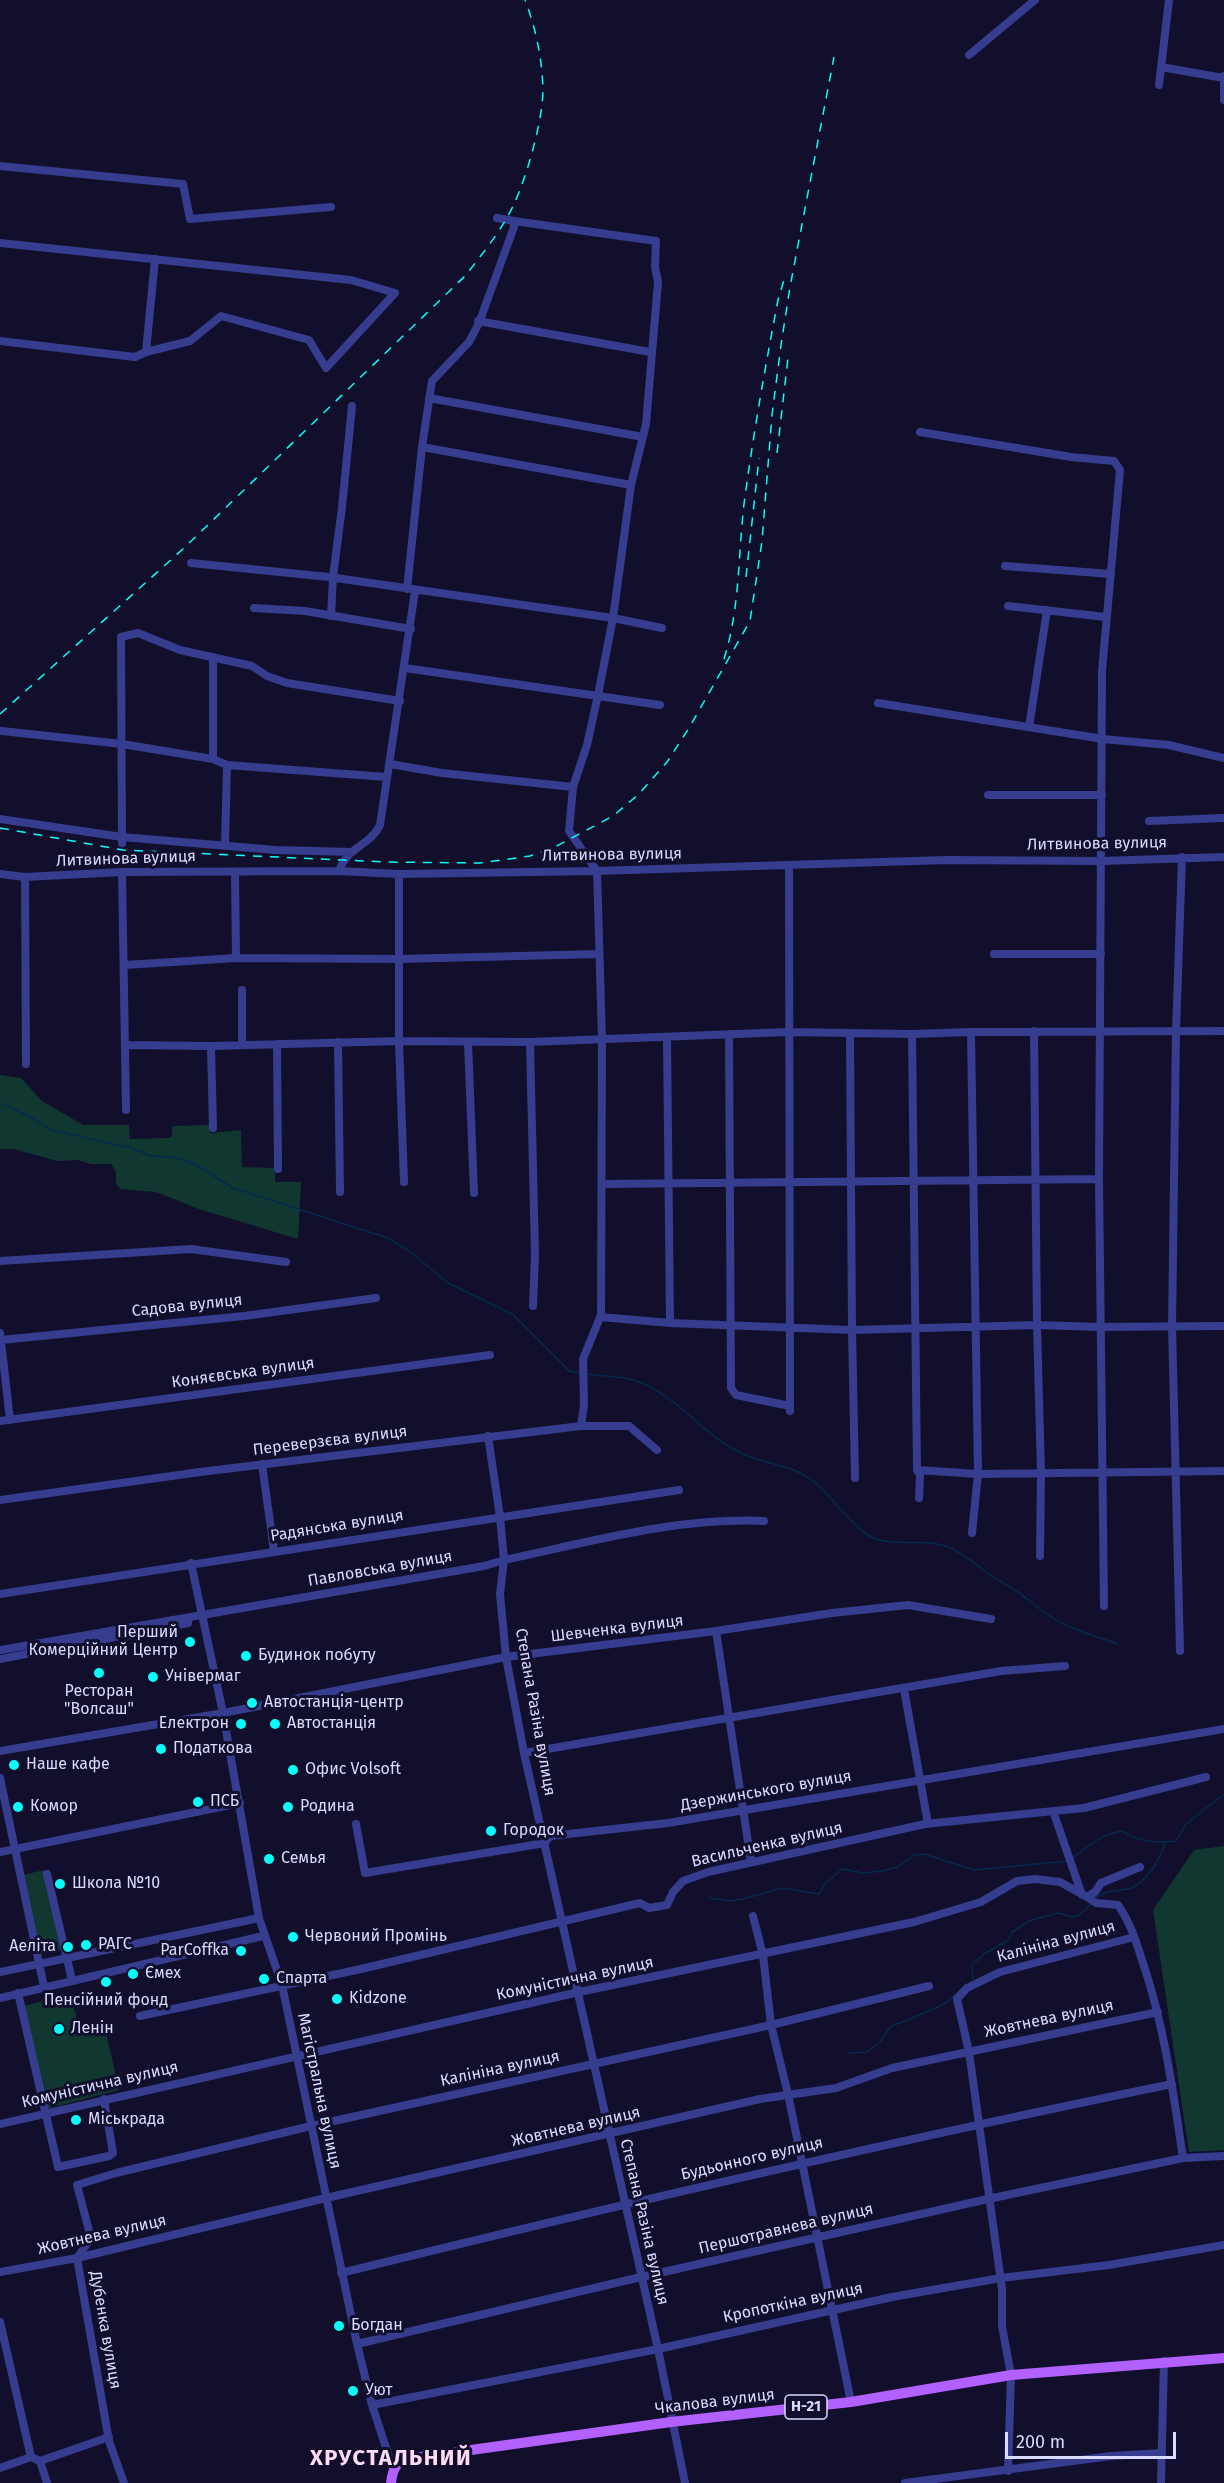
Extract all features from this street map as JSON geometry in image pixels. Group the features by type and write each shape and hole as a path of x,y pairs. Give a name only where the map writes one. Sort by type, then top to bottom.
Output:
{"main road":[{"name":"Чкалова вулиця","path":"393,2469 404,2460 414,2458 671,2422 851,2402 1011,2375 1224,2358"},
{"name":"Магістральна вулиця","path":"391,2483 393,2469"}],"street":[{"path":"969,55 1035,0"},
{"path":"1159,85 1169,0"},
{"path":"1161,67 1224,77 1224,100"},
{"path":"0,166 183,184 190,219 331,207"},
{"path":"497,218 656,241 655,267 658,282 650,352 653,360 643,437 631,485 613,618 598,695 587,745 573,787 569,831 597,871 602,1039 600,1317 583,1359 584,1405 581,1426"},
{"path":"339,871 343,859 378,829 411,628 411,590 422,447 432,381 469,342 514,221"},
{"path":"0,243 351,280 395,293 326,368 309,340 221,316 190,340 135,357 0,341"},
{"path":"146,352 155,259"},
{"path":"478,321 650,352"},
{"path":"429,398 643,437"},
{"path":"331,616 333,577 352,406"},
{"path":"920,432 1071,457 1114,461 1120,470 1102,671 1099,1327 1104,1606"},
{"path":"422,447 631,485"},
{"path":"191,563 333,577 613,618 662,628"},
{"path":"1005,566 1111,574"},
{"path":"1008,606 1106,617"},
{"path":"254,608 305,611 411,628"},
{"path":"1029,727 1047,610"},
{"path":"122,840 121,637 138,633 180,650 252,666 267,676 287,683 400,701"},
{"path":"213,657 213,759"},
{"path":"405,668 660,705"},
{"path":"878,703 1103,739 1169,745 1224,758"},
{"path":"2,731 122,744 213,759 227,765 387,777"},
{"path":"390,764 442,773 573,787"},
{"path":"225,845 227,765"},
{"path":"988,795 1102,795"},
{"path":"1149,821 1224,818"},
{"path":"0,819 122,840 276,850 352,852"},
{"path":"1180,1651 1172,1326 1176,1032 1182,857"},
{"name":"Литвинова вулиця","path":"0,874 25,877 122,872 339,871 399,874 597,871 945,860 1102,861 1224,857"},
{"path":"729,1034 728,1183 731,1388 736,1395 790,1409 789,865"},
{"path":"122,872 126,1110"},
{"path":"235,872 236,958"},
{"path":"399,874 399,1041 404,1182"},
{"path":"25,877 26,1064"},
{"path":"125,965 236,958 400,959 599,954"},
{"path":"994,954 1101,954"},
{"path":"242,990 242,1045"},
{"path":"126,1045 211,1046 399,1041 530,1042 788,1032 912,1034 1035,1031 1224,1031"},
{"path":"1035,1031 1040,1556"},
{"path":"971,1032 978,1474 972,1533"},
{"path":"850,1034 855,1478"},
{"path":"912,1034 919,1498"},
{"path":"667,1037 670,1323"},
{"path":"338,1042 340,1192"},
{"path":"468,1042 474,1193"},
{"path":"530,1042 535,1255 533,1306"},
{"path":"277,1044 278,1169"},
{"path":"211,1046 213,1128"},
{"path":"602,1184 1099,1179"},
{"path":"0,1261 191,1248 286,1262"},
{"name":"Садова вулиця","path":"1,1337 244,1316 376,1298"},
{"path":"600,1317 670,1323 852,1330 1037,1325 1224,1326"},
{"path":"1,1337 10,1419"},
{"name":"Коняєвська вулиця","path":"0,1421 490,1355"},
{"name":"Переверзєва вулиця","path":"0,1500 262,1464 581,1426 629,1426 657,1450"},
{"name":"Степана Разіна вулиця","path":"488,1436 504,1560 500,1594 506,1657 524,1753 595,2064 686,2483"},
{"path":"262,1464 274,1551"},
{"path":"917,1470 978,1474 1224,1471"},
{"name":"Радянська вулиця","path":"0,1594 190,1563 679,1490"},
{"name":"Павловська вулиця","path":"0,1659 202,1618 484,1566 652,1530 730,1520 764,1521"},
{"name":"Магістральна вулиця","path":"190,1563 223,1713 263,1936 282,1985 357,2344 372,2405 393,2469"},
{"name":"Шевченка вулиця","path":"0,1751 223,1713 506,1657 716,1631 832,1613 908,1605 991,1619"},
{"name":"Павловська вулиця","path":"0,1650 202,1618"},
{"path":"716,1631 751,1862"},
{"path":"524,1753 1001,1671 1065,1666"},
{"path":"904,1689 928,1824"},
{"name":"Дзержинського вулиця","path":"356,1824 365,1873 545,1843 550,1836 668,1823 1069,1756 1087,1750 1224,1729"},
{"name":"Васильченка вулиця","path":"140,2016 190,2007 640,1903 649,1908 667,1905 672,1892 683,1881 751,1862 928,1824 1111,1803 1206,1777"},
{"path":"0,1778 13,1849 44,1987"},
{"path":"0,1852 240,1803"},
{"path":"1053,1811 1089,1899 1101,1882 1140,1867"},
{"path":"47,1874 72,1980"},
{"name":"Комуністична вулиця","path":"0,2124 579,1992 914,1922 981,1902 1017,1881 1035,1879 1060,1882 1089,1899 1118,1905 1128,1919 1134,1937"},
{"path":"753,1916 763,1955 771,2025 789,2094 816,2238 851,2402"},
{"path":"0,1972 259,1918"},
{"path":"0,1998 263,1936"},
{"path":"1134,1937 1158,2012 1183,2158"},
{"name":"Калініна вулиця","path":"969,2052 957,1999 967,1988 1000,1972 1134,1937"},
{"name":"Калініна вулиця","path":"77,2186 117,2173 311,2126 771,2025 929,1986"},
{"path":"18,1993 58,2167 109,2156 114,2150 104,2099"},
{"name":"Жовтнева вулиця","path":"0,2272 77,2258 326,2198 789,2094 836,2088 892,2068 1158,2012"},
{"path":"969,2052 977,2124 1000,2278 1002,2326 1011,2375 1008,2471"},
{"name":"Будьонного вулиця","path":"341,2273 624,2203 977,2124 1172,2084"},
{"name":"Першотравнева вулиця","path":"357,2344 988,2199 1183,2158 1224,2156"},
{"name":"Дубенка вулиця","path":"77,2186 91,2238 77,2258 109,2437 124,2483"},
{"name":"Кропоткіна вулиця","path":"372,2405 658,2349 892,2296 1000,2278 1109,2265 1224,2245"},
{"path":"0,2322 36,2459 47,2483"},
{"path":"1161,2483 1164,2361"},
{"path":"0,2468 109,2437"},
{"path":"905,2483 1111,2456 1162,2453"}],"green space":[{"path":"0,1075 21,1078 42,1101 83,1125 129,1125 130,1139 169,1138 172,1136 172,1126 210,1125 210,1133 241,1130 242,1167 275,1168 275,1182 301,1182 298,1239 199,1209 156,1192 120,1189 116,1184 116,1172 111,1164 91,1164 78,1160 57,1161 14,1149 0,1149"},
{"path":"1224,1846 1224,2150 1189,2152 1153,1910 1194,1850"},
{"path":"44,1870 61,1950 40,1955 23,1875"},
{"path":"70,1994 81,2033 105,2028 119,2090 46,2109 24,2006"}],"waterway":[{"path":"0,1103 51,1130 131,1148 151,1156 172,1157 195,1164 233,1188 388,1238 412,1253 448,1283 512,1314 569,1371 580,1373"},
{"path":"588,1374 628,1379 656,1390 712,1435 737,1451 755,1459 791,1469 809,1478 868,1535 887,1541 928,1543 948,1547 1058,1621 1117,1644"},
{"path":"1074,1857 1102,1837 1115,1832 1122,1831 1148,1841 1176,1841 1186,1824 1224,1794"},
{"path":"1095,1899 1107,1892 1137,1885 1156,1863 1165,1843"},
{"path":"710,1898 729,1901 782,1888 819,1894 826,1883 842,1869 863,1873 882,1871 898,1867 914,1855 924,1854 974,1870 1068,1861"},
{"path":"973,1982 972,1965 984,1954 1008,1940 1012,1932 1031,1920 1058,1913 1078,1916 1092,1903"},
{"path":"849,2053 867,2052 881,2041 890,2027 936,2008 947,2002 961,1989"}],"railway":[{"path":"0,714 184,548 465,276 485,250 504,223 519,192 529,163 540,116 543,89 540,55 525,0"},
{"path":"0,828 123,850 386,862 480,863 530,856 555,847 613,816 639,794 667,762 689,728 750,621 762,541 772,415 781,345 834,57"},
{"path":"724,659 736,602 744,504 755,428 778,300 784,280"},
{"path":"777,453 788,358"},
{"path":"746,577 759,458"}],"place":[{"name":"Перший Комерційний Центр","path":"190,1642"},
{"name":"Будинок побуту","path":"246,1656"},
{"name":"Ресторан \"Волсаш\"","path":"99,1673"},
{"name":"Універмаг","path":"153,1677"},
{"name":"Автостанція-центр","path":"252,1703"},
{"name":"Електрон","path":"241,1724"},
{"name":"Автостанція","path":"275,1724"},
{"name":"Податкова","path":"161,1749"},
{"name":"Наше кафе","path":"14,1765"},
{"name":"Офис Volsoft","path":"293,1770"},
{"name":"ПСБ","path":"198,1802"},
{"name":"Комор","path":"18,1807"},
{"name":"Родина","path":"288,1807"},
{"name":"Городок","path":"491,1831"},
{"name":"Семья","path":"269,1859"},
{"name":"Школа №10","path":"60,1884"},
{"name":"Червоний Промінь","path":"293,1937"},
{"name":"РАГС","path":"86,1945"},
{"name":"Аеліта","path":"68,1947"},
{"name":"ParCoffka","path":"241,1951"},
{"name":"Ємех","path":"133,1974"},
{"name":"Спарта","path":"264,1979"},
{"name":"Пенсійний фонд","path":"106,1982"},
{"name":"Kidzone","path":"337,1999"},
{"name":"Ленін","path":"59,2029"},
{"name":"Міськрада","path":"76,2120"},
{"name":"Богдан","path":"339,2326"},
{"name":"Уют","path":"353,2391"}],"district":[{"name":"ХРУСТАЛЬНИЙ","path":"391,2459"}]}
